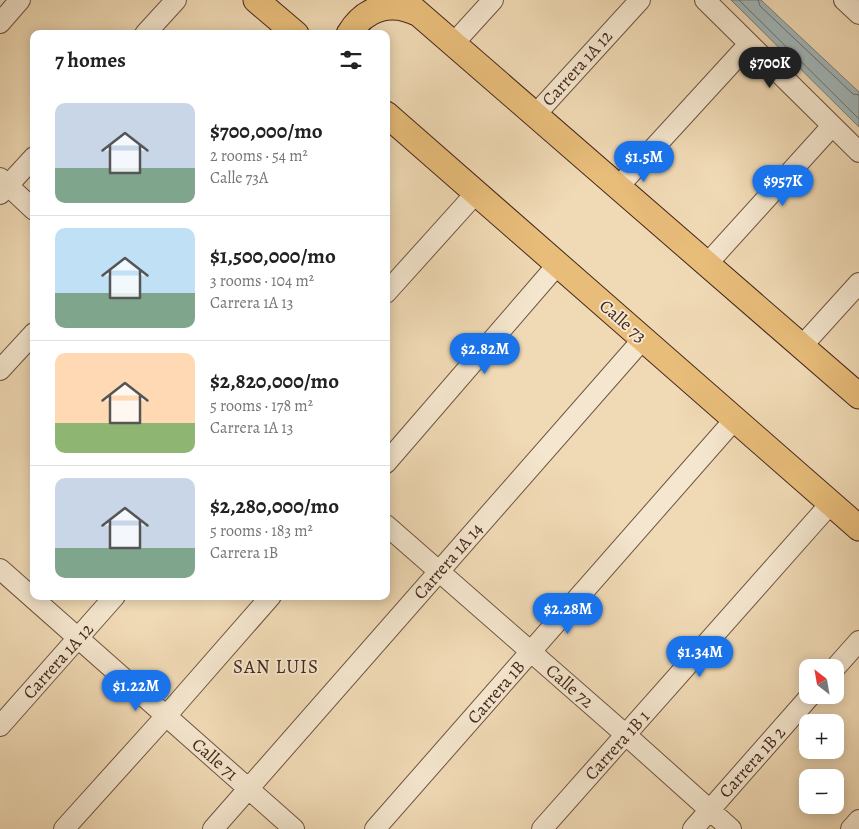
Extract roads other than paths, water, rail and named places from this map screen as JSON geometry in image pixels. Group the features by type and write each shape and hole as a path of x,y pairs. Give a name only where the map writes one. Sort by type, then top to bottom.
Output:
{"main road":[{"path":"256,0 291,30"},
{"path":"351,30 354,24 365,14 378,8 393,5 411,7 859,396"},
{"name":"Calle 73","path":"390,120 476,192 859,528"}],"street":[{"path":"0,23 20,0"},
{"path":"149,30 176,0"},
{"path":"453,44 493,0"},
{"name":"Carrera 1A 12","path":"535,115 640,0"},
{"path":"705,0 859,152"},
{"path":"844,0 859,14"},
{"path":"618,187 749,44"},
{"path":"707,264 832,126"},
{"path":"30,161 3,186 30,207"},
{"path":"390,289 476,192"},
{"path":"390,458 558,264"},
{"path":"802,346 859,282"},
{"path":"0,370 30,337"},
{"name":"Carrera 1A 14","path":"213,829 643,338"},
{"name":"Carrera 1B","path":"376,829 735,419"},
{"name":"Carrera 1B 1","path":"542,829 831,503"},
{"name":"Calle 72","path":"390,528 731,829"},
{"name":"Calle 71","path":"0,570 30,596"},
{"name":"Calle 71","path":"34,600 294,829"},
{"name":"Carrera 1A 12","path":"0,726 112,600"},
{"path":"64,829 268,600"},
{"path":"843,659 859,641"},
{"name":"Carrera 1B 2","path":"693,829 803,704"},
{"path":"851,829 859,820"}],"water":[{"path":"731,0 761,0 859,92 859,127"}],"district":[{"name":"SAN LUIS","path":"276,667"}]}
